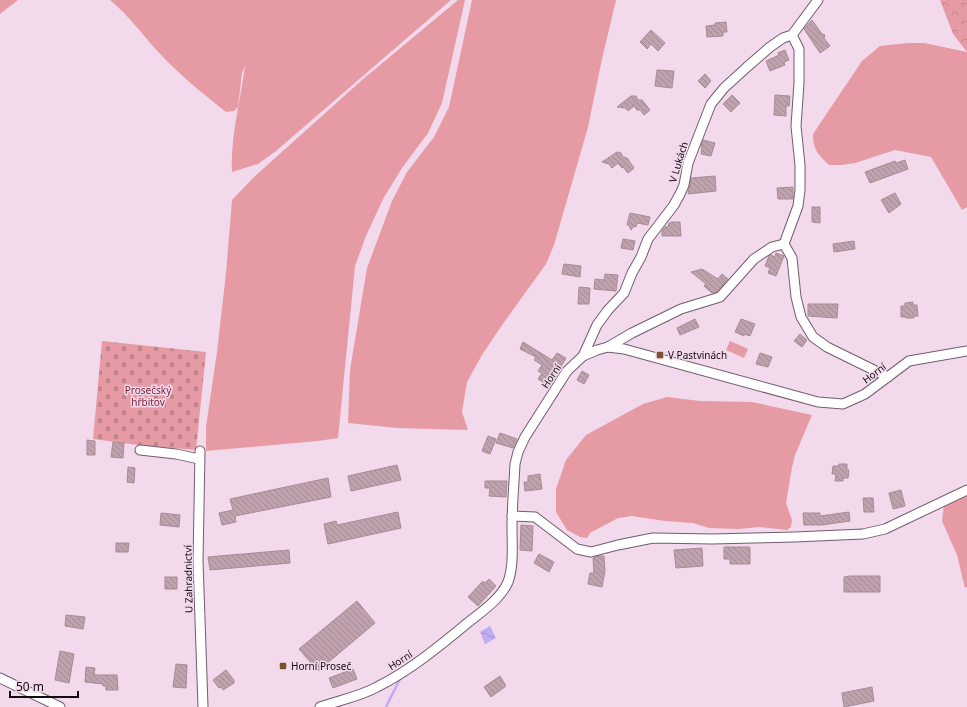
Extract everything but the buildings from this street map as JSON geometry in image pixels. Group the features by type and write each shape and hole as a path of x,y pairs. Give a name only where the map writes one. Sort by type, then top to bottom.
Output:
{"street":[{"name":"V Lukách","path":"583,356 597,325 608,310 624,293 648,239 674,205 680,194 684,185 688,163 711,104 724,88 770,47 783,38 792,35 818,0"},
{"path":"792,35 799,49 799,84 796,126 800,165 800,190 798,206 784,244 792,258 796,297 801,317 813,337 827,347 888,377"},
{"path":"608,347 632,333 681,309 720,297 754,259 772,247 784,244"},
{"name":"Horní","path":"320,707 356,696 377,687 394,677 436,649 494,601 508,583 511,566 515,464 518,452 525,437 567,371 583,356 608,347 624,349 818,402 843,404 865,394 909,361 967,351"},
{"name":"U Zahradnictví","path":"140,450 199,455 198,561 203,707"},
{"path":"512,516 535,517 577,549 590,552 653,538 765,538 863,534 885,529 967,490"},
{"path":"0,678 60,707"}],"green space":[{"path":"0,0 18,0 0,14"},
{"path":"110,0 451,0 276,151 258,164 232,172 234,132 245,65 242,73 238,107 234,111 226,112 172,66 125,14"},
{"path":"458,0 465,0 442,103 428,133 402,168 383,199 366,236 355,266 338,438 206,451 206,427 217,352 232,200 253,178 362,80"},
{"path":"472,0 616,0 588,127 554,245 546,264 500,328 482,355 467,382 462,412 468,430 397,428 348,423 350,370 367,268 392,201 407,172 434,137 449,107"},
{"path":"940,0 967,0 967,52 953,34"},
{"path":"924,43 967,52 967,207 962,210 931,157 895,150 855,163 829,165 819,155 815,148 813,134 862,61 880,46"},
{"name":"Prosečský hřbitov","path":"102,341 206,352 196,450 93,439"},
{"path":"730,341 748,349 744,358 726,350"},
{"path":"667,397 700,401 752,402 812,415 795,455 792,467 786,503 792,520 791,527 787,530 759,527 739,529 709,528 693,523 665,521 632,516 618,518 590,533 587,538 580,537 567,530 556,512 556,489 566,460 586,435 643,404"},
{"path":"967,493 967,587 965,588 957,555 942,521 944,505"}],"water":[{"path":"490,626 496,638 485,644 480,632"}],"waterway":[{"path":"386,707 401,677"}],"place":[{"name":"V Pastvinách","path":"660,355"},
{"name":"Horní Proseč","path":"283,666"}]}
